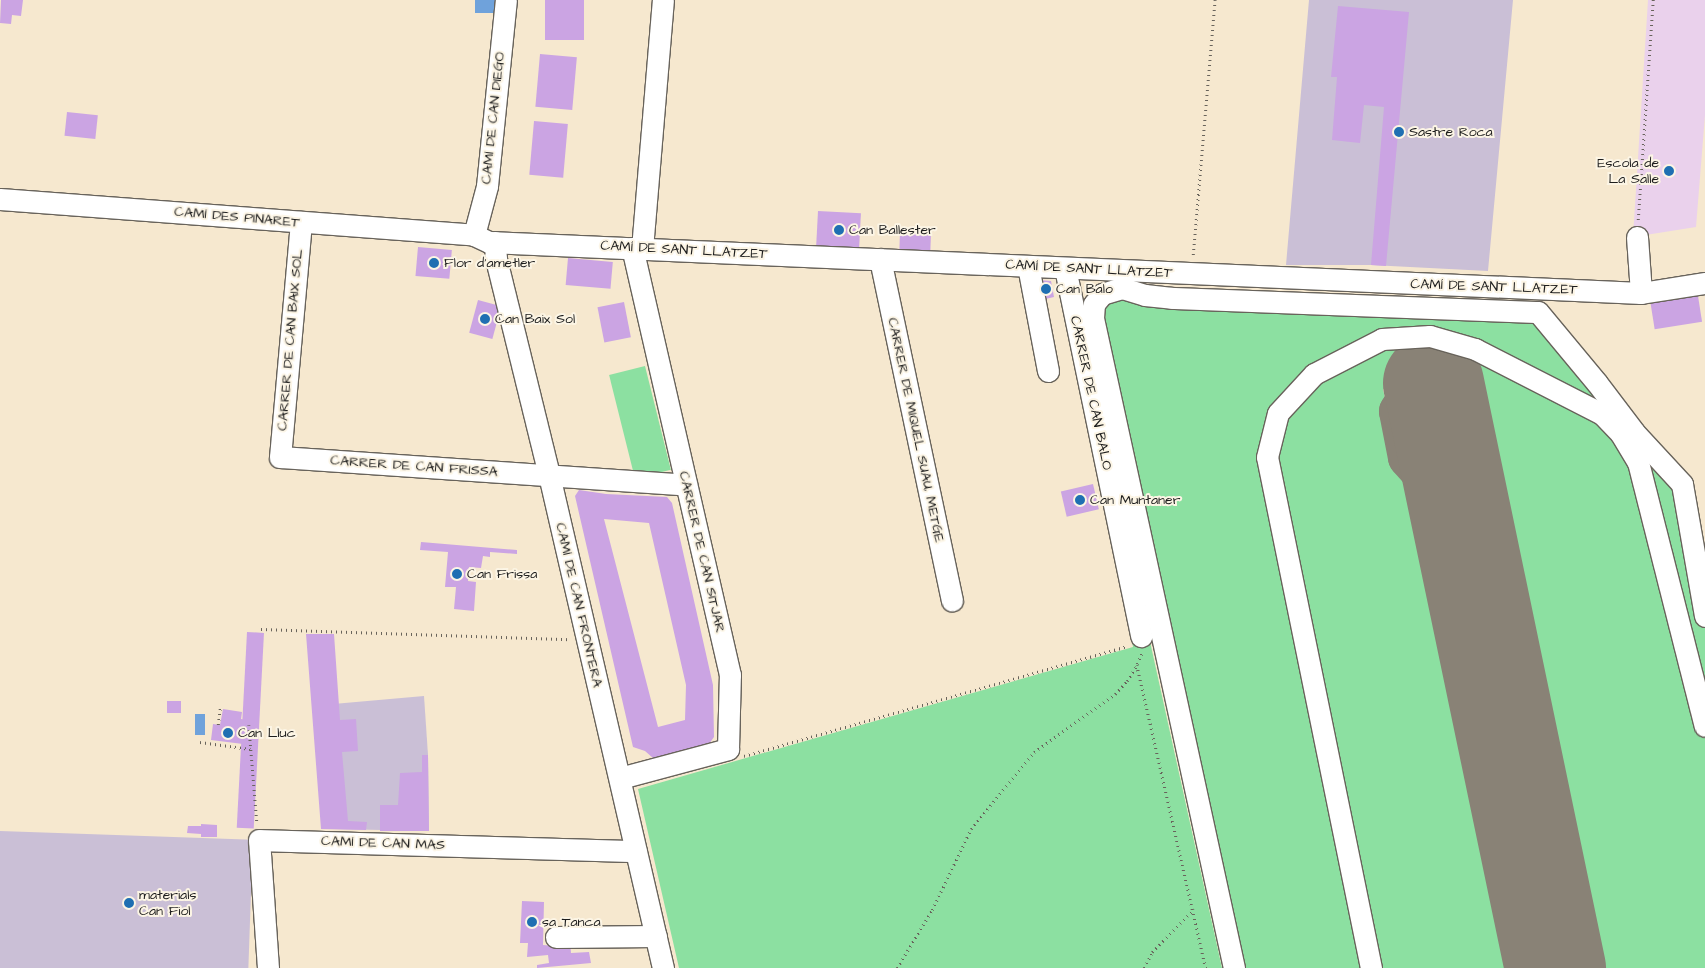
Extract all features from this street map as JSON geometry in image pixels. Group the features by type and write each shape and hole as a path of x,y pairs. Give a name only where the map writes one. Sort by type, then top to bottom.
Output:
{"street":[{"name":"CAMÍ DE CAN DIEGO","path":"474,235 487,186 506,0"},
{"name":"CARRER DE CAN SITJAR","path":"620,778 728,749 730,675 686,485 637,248 663,0"},
{"name":"CAMÍ DES PINARET","path":"0,199 474,235"},
{"name":"CARRER DE CAN BAIX SOL","path":"280,457 301,222"},
{"name":"CAMÍ DE SANT LLATZET","path":"474,235 489,242 1641,293 1705,283"},
{"path":"1637,237 1641,293"},
{"name":"CAMÍ DE CAN FRONTERA","path":"495,242 496,259 549,475 663,968"},
{"name":"CARRER DE MIQUEL SUAU, METGE","path":"880,260 952,600"},
{"path":"1028,266 1048,371"},
{"name":"CARRER DE CAN BALO","path":"1065,268 1140,636"},
{"path":"1234,968 1093,318 1094,304 1102,294 1122,288 1145,295 1172,298 1538,312 1634,432 1682,484 1705,616"},
{"path":"1371,968 1267,457 1278,413 1314,374 1382,339 1430,336 1475,349 1602,414 1620,434 1638,462 1705,726"},
{"name":"CARRER DE CAN FRISSA","path":"280,457 686,485"},
{"path":"258,840 268,968"},
{"name":"CAMÍ DE CAN MAS","path":"258,840 636,850"},
{"path":"556,937 656,936"}],"path":[{"path":"1192,274 1215,0"},
{"path":"1637,237 1653,0"},
{"path":"262,630 586,640"},
{"path":"737,758 1131,645 1130,639 1140,636"},
{"path":"897,968 932,910 971,829 1034,752 1115,694 1127,681 1137,665 1206,968"},
{"path":"218,725 220,708"},
{"path":"249,725 258,840"},
{"path":"200,742 216,742 251,748"},
{"path":"1144,968 1152,952 1194,909"}],"shaded area":[{"name":"Sastre Roca","path":"1309,0 1513,0 1488,271 1371,265 1286,265"},
{"name":"Escola de La Salle","path":"1648,0 1705,0 1705,115 1696,227 1633,237"},
{"path":"424,696 428,755 429,831 334,829 322,705"},
{"name":"materials Can Fiol","path":"0,831 253,840 248,968 0,968"}],"green space":[{"path":"1102,294 1538,312 1682,484 1705,605 1705,968 1582,968 1455,374 1383,389 1399,464 1433,500 1530,968 1236,968 1093,318"},
{"path":"645,366 671,470 635,479 609,375"},
{"path":"1149,637 1222,968 679,968 638,789 1133,647 1132,641"}],"water":[{"path":"475,0 499,0 499,13 475,13"},
{"path":"195,714 205,714 205,735 195,735"}],"building":[{"path":"1,0 23,0 21,16 12,15 11,24 0,23"},
{"path":"545,0 584,0 584,40 545,40"},
{"path":"1338,6 1409,12 1386,266 1371,265 1384,107 1364,105 1360,143 1332,140 1337,77 1331,77"},
{"path":"540,54 577,57 572,110 535,107"},
{"path":"67,112 98,115 95,139 64,136"},
{"path":"534,121 568,124 563,178 529,175"},
{"name":"Can Ballester","path":"818,211 861,213 859,249 816,247"},
{"path":"900,232 931,233 930,252 899,251"},
{"name":"Flor d'ametler","path":"418,247 452,250 449,279 415,276"},
{"path":"568,258 613,262 610,289 566,285"},
{"name":"Can Balo","path":"1038,280 1051,281 1054,297 1041,300"},
{"path":"1698,296 1702,322 1655,329 1651,304"},
{"name":"Can Baix Sol","path":"478,300 501,306 492,339 469,333"},
{"path":"624,302 631,337 604,342 597,307"},
{"name":"Can Muntaner","path":"1093,484 1099,509 1067,517 1061,491"},
{"path":"579,490 606,494 667,497 672,503 713,685 714,737 709,744 653,758 645,751 633,747 575,496","holes":["604,519 649,523 686,685 685,720 658,727"]},
{"name":"Can Frissa","path":"421,542 517,550 517,554 490,552 490,557 483,556 481,568 469,567 468,581 476,582 474,611 454,609 456,587 445,587 448,552 420,550"},
{"path":"247,632 264,633 254,829 237,828"},
{"path":"306,634 334,634 340,720 356,719 358,751 342,752 348,821 367,822 366,830 321,829"},
{"path":"167,701 181,701 181,713 167,713"},
{"path":"245,702 251,702 251,725 245,725"},
{"name":"Can Lluc","path":"223,709 242,712 241,719 246,720 243,744 211,740 213,724 220,725"},
{"path":"422,755 428,755 429,831 380,831 380,805 398,805 400,773 422,772"},
{"path":"201,824 217,825 217,837 201,837 201,834 187,833 188,826 201,826"},
{"name":"sa Tanca","path":"522,901 544,902 543,945 555,946 570,941 571,953 589,952 591,963 537,968 537,965 549,963 548,955 527,957 528,943 520,943"}],"taxiway":[{"path":"1425,387 1442,391 1448,396 1457,415 1457,431 1449,462 1459,519 1450,504 1408,457 1399,411 1410,393 1425,387"}],"runway":[{"path":"1433,383 1555,968"}],"place":[{"name":"Sastre Roca","path":"1399,132"},
{"name":"Escola de La Salle","path":"1669,171"},
{"name":"Can Ballester","path":"839,230"},
{"name":"Flor d'ametler","path":"434,263"},
{"name":"Can Balo","path":"1046,289"},
{"name":"Can Baix Sol","path":"485,319"},
{"name":"Can Muntaner","path":"1080,500"},
{"name":"Can Frissa","path":"457,574"},
{"name":"Can Lluc","path":"228,733"},
{"name":"materials Can Fiol","path":"129,903"},
{"name":"sa Tanca","path":"532,922"}]}
